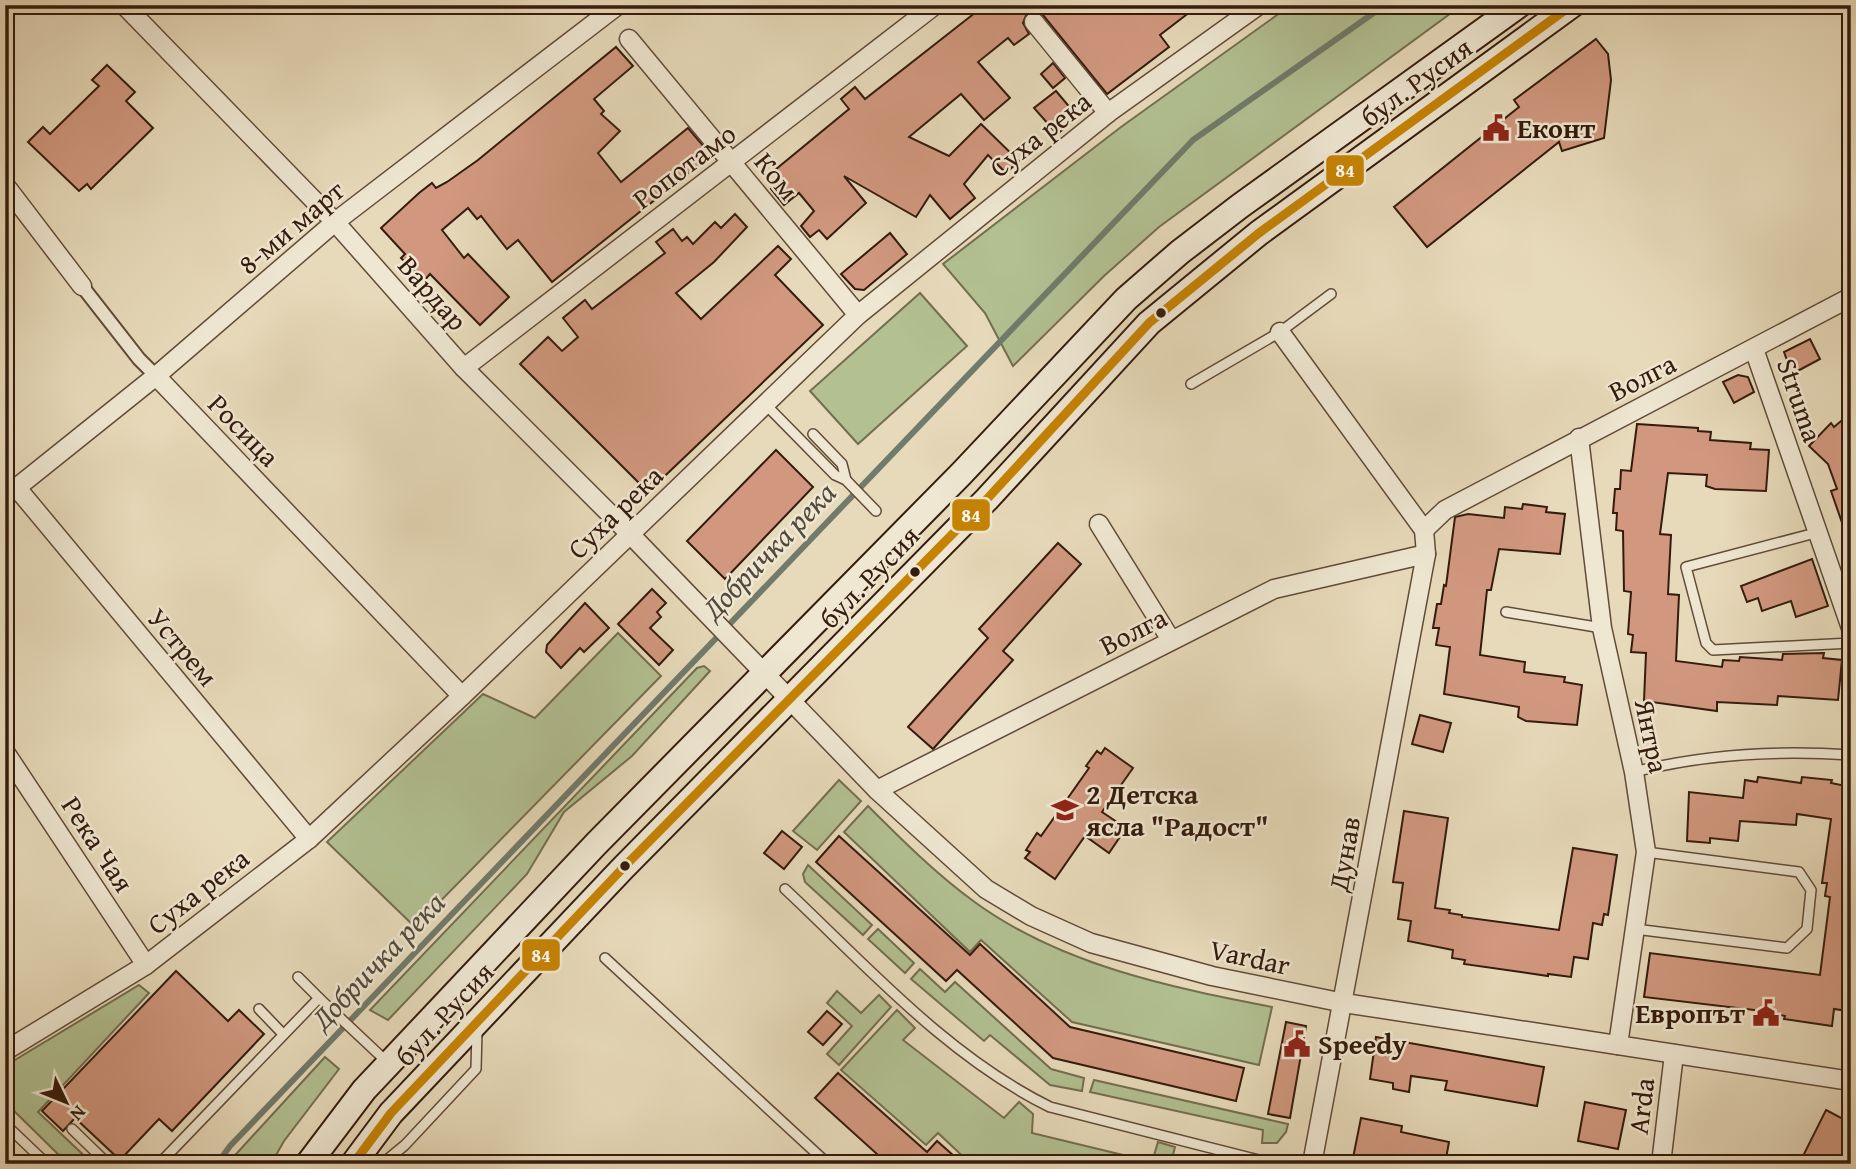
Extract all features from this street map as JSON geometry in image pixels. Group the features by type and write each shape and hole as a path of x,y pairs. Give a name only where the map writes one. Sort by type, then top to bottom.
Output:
{"main road":[{"name":"бул. Русия","path":"308,1164 388,1063 596,844 961,474 1126,299 1180,252 1240,206 1519,5"},
{"name":"бул. Русия","path":"353,1164 391,1113 622,869 987,499 1149,323 1259,233 1572,5"}],"street":[{"name":"Вардар","path":"124,5 335,222 464,368 746,653"},
{"name":"Ропотамо","path":"464,368 936,5"},
{"name":"Суха река","path":"5,1051 146,965 309,839 462,696 858,315 1108,113 1259,5"},
{"name":"8-ми март","path":"11,492 156,376 335,222 610,8"},
{"path":"1034,22 1108,113"},
{"name":"Ком","path":"629,39 858,315"},
{"name":"Росица","path":"5,185 139,359 462,696"},
{"name":"Волга","path":"1424,530 1445,510 1851,297"},
{"path":"1280,332 1424,530 1426,554"},
{"name":"Struma","path":"1754,349 1851,628"},
{"name":"Янтра","path":"1579,438 1602,628 1634,772 1646,852 1618,1045"},
{"name":"Устрем","path":"11,492 309,839"},
{"path":"1099,524 1171,640"},
{"name":"Волга","path":"877,790 1274,589 1426,554"},
{"name":"Дунав","path":"1312,1164 1426,554"},
{"name":"Vardar","path":"746,653 877,790 967,874 1031,916 1091,943 1152,962 1344,1003 1851,1081"},
{"name":"Река Чая","path":"5,751 146,965"},
{"name":"Arda","path":"1661,1164 1674,1054"}],"lane":[{"path":"1191,384 1280,332 1331,294"},
{"path":"765,403 835,475 846,480 876,511"},
{"path":"813,434 842,464 846,480"},
{"path":"1819,532 1689,564 1685,572 1702,631 1706,643 1713,650 1851,643"},
{"path":"1506,612 1602,628"},
{"path":"1634,772 1712,757 1794,751 1851,755"},
{"path":"1635,929 1787,948 1807,929 1811,890 1799,872 1646,852"},
{"path":"785,889 923,1018 1017,1090 1050,1107 1274,1164"},
{"path":"605,958 828,1164"},
{"path":"298,977 388,1063"},
{"path":"159,1164 282,1033 319,998"},
{"path":"259,1009 282,1033"},
{"path":"382,1164 405,1145 476,1069 477,1023"},
{"path":"5,1124 47,1164"},
{"path":"72,1129 108,1164"}],"green space":[{"path":"1291,5 1462,5 1159,227 1104,276 1013,366 985,313 943,264 1121,127"},
{"path":"920,293 967,346 858,444 810,391"},
{"path":"618,633 661,676 415,927 327,842 483,694 535,718"},
{"path":"704,666 710,671 632,756 564,812 527,874 388,1020 370,1010 697,668"},
{"path":"839,780 861,801 817,850 793,831"},
{"path":"868,806 920,857 976,903 1044,943 1080,958 1156,982 1272,1007 1259,1065 1072,1022 981,940 970,952 844,832"},
{"path":"808,865 872,925 863,935 805,882 803,874"},
{"path":"878,929 914,963 905,973 868,939"},
{"path":"920,969 945,992 955,982 1051,1069 1084,1078 1082,1091 1050,1085 990,1035 984,1041 911,979"},
{"path":"139,985 149,993 38,1112 93,1164 68,1164 5,1102 5,1066"},
{"path":"837,991 861,1013 879,995 891,1007 839,1065 827,1054 852,1026 827,1003"},
{"path":"897,1010 915,1028 903,1040 1004,1118 1019,1102 1033,1114 1032,1133 1152,1162 1158,1142 1175,1147 1173,1155 1168,1155 1165,1164 971,1164 938,1133 926,1145 841,1070"},
{"path":"325,1057 339,1069 284,1141 271,1164 227,1164"},
{"path":"1094,1080 1288,1124 1286,1132 1277,1143 1262,1143 1263,1130 1090,1092"}],"building":[{"path":"985,5 1199,5 1160,35 1169,47 1107,94 1043,15 1037,11 1027,13 1023,23 1029,34 1014,45 1008,38 978,62 1010,98 984,120 961,94 909,137 949,156 981,124 1019,161 1006,173 988,155 964,184 975,198 950,219 930,195 916,217 844,176 866,203 827,239 819,230 810,237 801,226 814,211 799,193 784,205 771,189 782,180 775,170 849,109 841,99 855,87 865,99"},
{"path":"1596,39 1608,54 1611,80 1604,138 1562,151 1559,142 1427,247 1394,207 1519,107 1514,100"},
{"path":"616,47 633,66 594,99 604,111 601,114 620,131 598,153 621,182 688,128 711,155 552,282 518,240 507,249 481,216 477,219 468,208 442,230 464,258 468,254 509,297 480,325 430,274 424,281 401,258 405,254 381,228 432,183 436,188 478,160"},
{"path":"1053,63 1065,78 1053,88 1041,74"},
{"path":"107,65 135,92 126,101 153,128 91,189 87,184 79,191 28,142 43,127 50,134 99,86 92,80"},
{"path":"1056,91 1078,117 1057,134 1034,108"},
{"path":"735,214 747,227 714,262 676,293 701,319 778,246 791,259 775,275 823,325 648,492 520,364 548,337 562,351 578,337 563,318 585,300 592,309 665,253 656,242 673,229 682,241 687,237 693,244 715,222 721,228"},
{"path":"890,233 907,254 864,290 855,289 841,274"},
{"path":"1810,339 1820,359 1792,374 1784,352"},
{"path":"1738,375 1748,377 1754,392 1734,403 1723,382"},
{"path":"1841,421 1851,430 1851,539 1848,540 1831,491 1837,489 1828,464 1809,446 1831,423 1834,427"},
{"path":"1637,424 1698,428 1698,431 1711,432 1710,440 1751,443 1750,449 1769,450 1766,491 1715,489 1706,486 1707,475 1668,473 1660,534 1671,535 1668,594 1679,595 1676,661 1722,667 1723,660 1739,661 1740,657 1782,660 1783,654 1824,653 1823,658 1842,660 1838,700 1778,696 1777,705 1717,702 1717,711 1644,701 1646,653 1631,652 1633,635 1628,634 1631,592 1624,591 1623,531 1616,530 1617,513 1613,513 1615,489 1620,489 1621,470 1631,471"},
{"path":"776,450 813,487 725,579 687,541"},
{"path":"1523,504 1547,507 1546,512 1565,514 1560,554 1499,549 1491,590 1487,590 1480,655 1525,662 1524,672 1565,677 1564,682 1582,685 1577,725 1526,721 1518,717 1519,707 1444,694 1450,647 1436,645 1439,628 1433,628 1437,604 1441,604 1444,585 1446,586 1455,517 1468,514 1504,518 1505,507 1522,509"},
{"path":"1058,543 1081,564 1003,651 1013,660 933,749 908,727 988,638 979,629"},
{"path":"1812,559 1828,606 1796,617 1791,601 1762,611 1758,598 1747,602 1741,586"},
{"path":"652,589 666,603 657,612 661,617 650,628 673,650 659,665 618,624"},
{"path":"585,603 609,628 584,652 580,648 561,668 546,652 547,645"},
{"path":"1420,715 1451,723 1443,752 1412,744"},
{"path":"1105,748 1133,768 1102,812 1126,828 1109,853 1085,836 1055,879 1025,858 1030,852 1026,850 1037,833 1041,836 1089,768 1086,766 1097,751 1101,754"},
{"path":"1758,777 1801,783 1802,777 1832,780 1831,783 1851,787 1851,988 1848,1011 1834,1009 1832,1026 1784,1019 1785,1016 1763,1011 1644,997 1650,953 1820,975 1830,897 1825,896 1827,883 1822,883 1831,819 1797,814 1796,825 1740,821 1738,841 1710,838 1710,843 1687,841 1689,792 1743,798 1745,780 1757,782"},
{"path":"1404,811 1448,818 1435,908 1450,910 1449,913 1462,917 1559,930 1573,848 1617,855 1608,915 1604,914 1602,925 1593,923 1588,959 1574,957 1571,977 1548,976 1464,964 1465,960 1452,958 1453,950 1408,941 1411,921 1398,919 1403,883 1393,882"},
{"path":"782,831 802,847 784,869 764,853"},
{"path":"839,836 970,955 980,944 1070,1027 1244,1068 1236,1101 1053,1058 957,970 946,981 816,862"},
{"path":"176,971 228,1021 239,1010 264,1034 172,1131 159,1119 120,1160 75,1118 63,1131 42,1111"},
{"path":"827,1011 842,1024 823,1045 808,1032"},
{"path":"1286,1022 1306,1026 1290,1118 1268,1114"},
{"path":"1376,1037 1544,1067 1537,1106 1445,1090 1447,1081 1411,1076 1409,1092 1393,1089 1393,1083 1370,1079"},
{"path":"838,1073 927,1152 937,1141 963,1164 888,1164 815,1098"},
{"path":"1585,1102 1626,1110 1618,1149 1578,1141"},
{"path":"1826,1110 1851,1123 1851,1153 1845,1164 1799,1164"},
{"path":"1361,1118 1402,1126 1401,1132 1449,1142 1445,1164 1386,1164 1353,1158"}],"waterway":[{"name":"Добричка река","path":"217,1164 230,1146 1193,140 1385,5"}],"transit line":[{"name":"84","path":"353,1164 391,1113 622,869 987,499 1149,323 1259,233 1572,5"}],"place":[{"name":"Еконт","path":"1496,128"},
{"name":"2 Детска ясла \"Радост\"","path":"1065,810"},
{"name":"Европът","path":"1766,1013"},
{"name":"Speedy","path":"1297,1044"}]}
